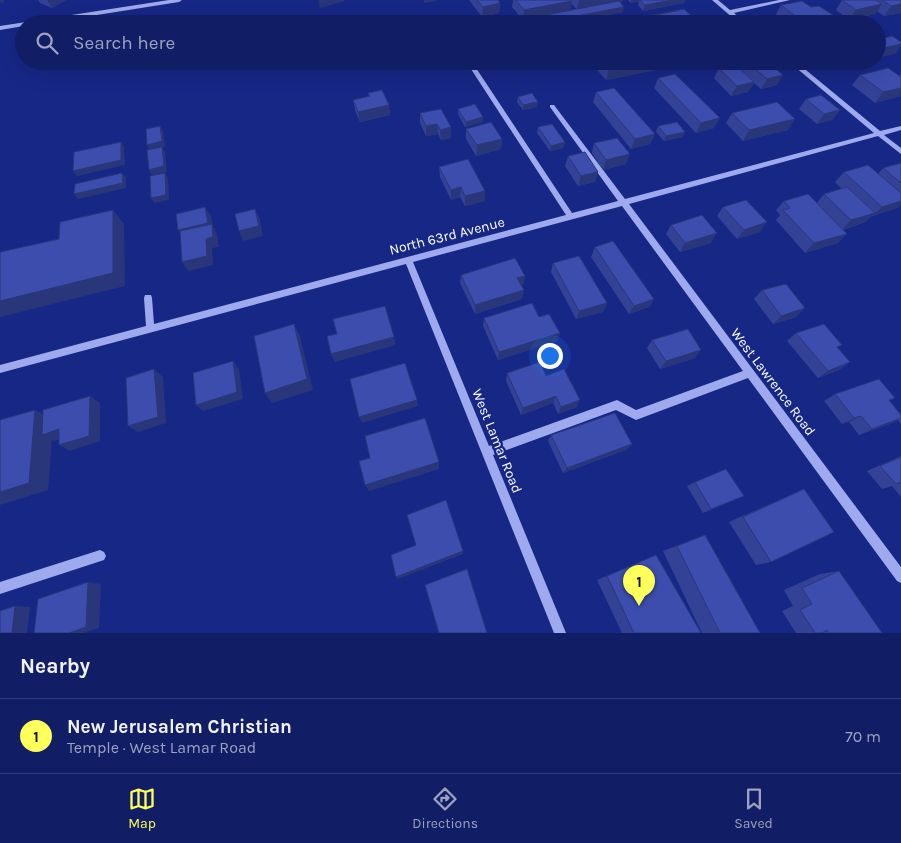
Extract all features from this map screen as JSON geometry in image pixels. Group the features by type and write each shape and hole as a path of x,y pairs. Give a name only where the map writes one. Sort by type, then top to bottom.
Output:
{"street":[{"path":"83,15 178,0"},
{"path":"715,0 733,15"},
{"path":"729,12 787,0"},
{"path":"0,28 15,26"},
{"path":"475,70 571,217"},
{"path":"801,70 901,152"},
{"name":"West Lawrence Road","path":"552,106 901,577"},
{"name":"North 63rd Avenue","path":"0,368 408,259 623,204 901,128"},
{"name":"West Lamar Road","path":"408,259 560,633"},
{"path":"148,298 150,328"},
{"path":"486,452 616,405 636,415 749,373"},
{"path":"0,588 100,556"}],"building":[{"path":"477,0 498,0 500,3 483,7"},
{"path":"516,0 571,0 572,1 524,10"},
{"path":"640,0 673,0 645,5"},
{"path":"842,0 876,0 882,4 856,10"},
{"path":"882,0 901,0 901,4 891,6"},
{"path":"619,1 624,7 582,15 546,15"},
{"path":"802,1 811,7 819,6 833,15 794,15 781,5"},
{"path":"684,9 690,15 654,15"},
{"path":"892,36 901,44 886,48 886,38"},
{"path":"721,70 741,70 754,82 737,86"},
{"path":"756,70 777,70 783,75 767,79"},
{"path":"886,70 901,77 901,88 883,92 860,75"},
{"path":"675,74 720,118 701,123 658,78"},
{"path":"614,88 655,134 635,139 596,92"},
{"path":"382,90 389,105 358,112 353,100 370,96 368,93"},
{"path":"532,93 538,102 523,105 518,97"},
{"path":"821,95 840,110 824,114 806,99"},
{"path":"777,102 795,119 749,130 732,113"},
{"path":"475,104 483,117 466,122 458,109"},
{"path":"441,109 451,127 440,130 437,124 426,126 420,113"},
{"path":"491,122 502,139 477,145 466,129"},
{"path":"677,122 685,132 666,136 658,126"},
{"path":"552,124 565,142 551,146 538,127"},
{"path":"160,126 162,141 147,145 146,129"},
{"path":"617,138 630,154 606,160 594,143"},
{"path":"121,142 121,160 73,171 74,152"},
{"path":"162,147 164,166 149,170 147,150"},
{"path":"585,152 598,172 581,176 568,156"},
{"path":"468,159 485,191 465,196 461,187 451,190 439,167"},
{"path":"901,163 901,183 883,168"},
{"path":"868,165 901,193 901,201 882,207 844,172"},
{"path":"122,173 123,183 74,194 75,184"},
{"path":"165,173 166,195 151,198 150,176"},
{"path":"847,187 875,213 851,220 824,194"},
{"path":"808,194 847,234 814,243 783,210 790,208 784,201"},
{"path":"746,200 767,222 744,230 723,207"},
{"path":"205,207 208,223 178,230 176,214"},
{"path":"255,209 259,226 239,231 235,214"},
{"path":"113,210 113,273 0,301 0,252 59,239 60,222"},
{"path":"702,215 717,233 685,243 671,225"},
{"path":"212,224 213,237 206,239 207,256 182,262 180,231"},
{"path":"613,241 654,299 634,306 595,247"},
{"path":"579,256 607,303 579,311 553,263"},
{"path":"515,258 525,276 517,278 524,290 475,305 461,275"},
{"path":"786,284 805,308 781,316 762,290"},
{"path":"532,303 539,317 549,314 560,333 499,352 484,318"},
{"path":"385,306 394,337 331,354 327,336 337,334 333,319"},
{"path":"294,324 307,379 265,393 254,336"},
{"path":"824,324 842,345 837,347 850,362 828,371 796,333"},
{"path":"688,329 701,350 666,361 652,340"},
{"path":"233,361 237,392 196,405 193,373"},
{"path":"540,362 546,376 564,369 580,400 561,407 556,396 523,408 507,373"},
{"path":"405,363 417,400 359,417 350,379"},
{"path":"154,369 158,417 128,426 126,378"},
{"path":"879,379 895,398 889,400 901,415 901,418 872,429 861,416 854,418 835,394"},
{"path":"90,396 89,436 59,445 59,429 42,435 43,410"},
{"path":"35,410 29,483 0,492 0,420"},
{"path":"615,413 632,444 567,468 551,435"},
{"path":"425,418 439,462 365,485 359,461 370,458 365,436"},
{"path":"901,457 901,482 896,484 880,466"},
{"path":"726,469 744,496 711,509 695,482"},
{"path":"804,489 834,532 771,562 743,517"},
{"path":"446,500 463,551 396,577 391,555 416,545 407,515"},
{"path":"705,535 760,633 720,633 677,546"},
{"path":"656,555 701,633 634,633 607,576"},
{"path":"467,569 487,633 439,633 425,585"},
{"path":"839,571 882,633 829,633 827,630 822,633 815,633 800,610 812,604 802,588"},
{"path":"88,582 86,627 69,633 34,633 38,599"},
{"path":"15,606 12,633 0,633 0,611"}],"place":[{"name":"New Jerusalem Christian","path":"639,606"}]}
